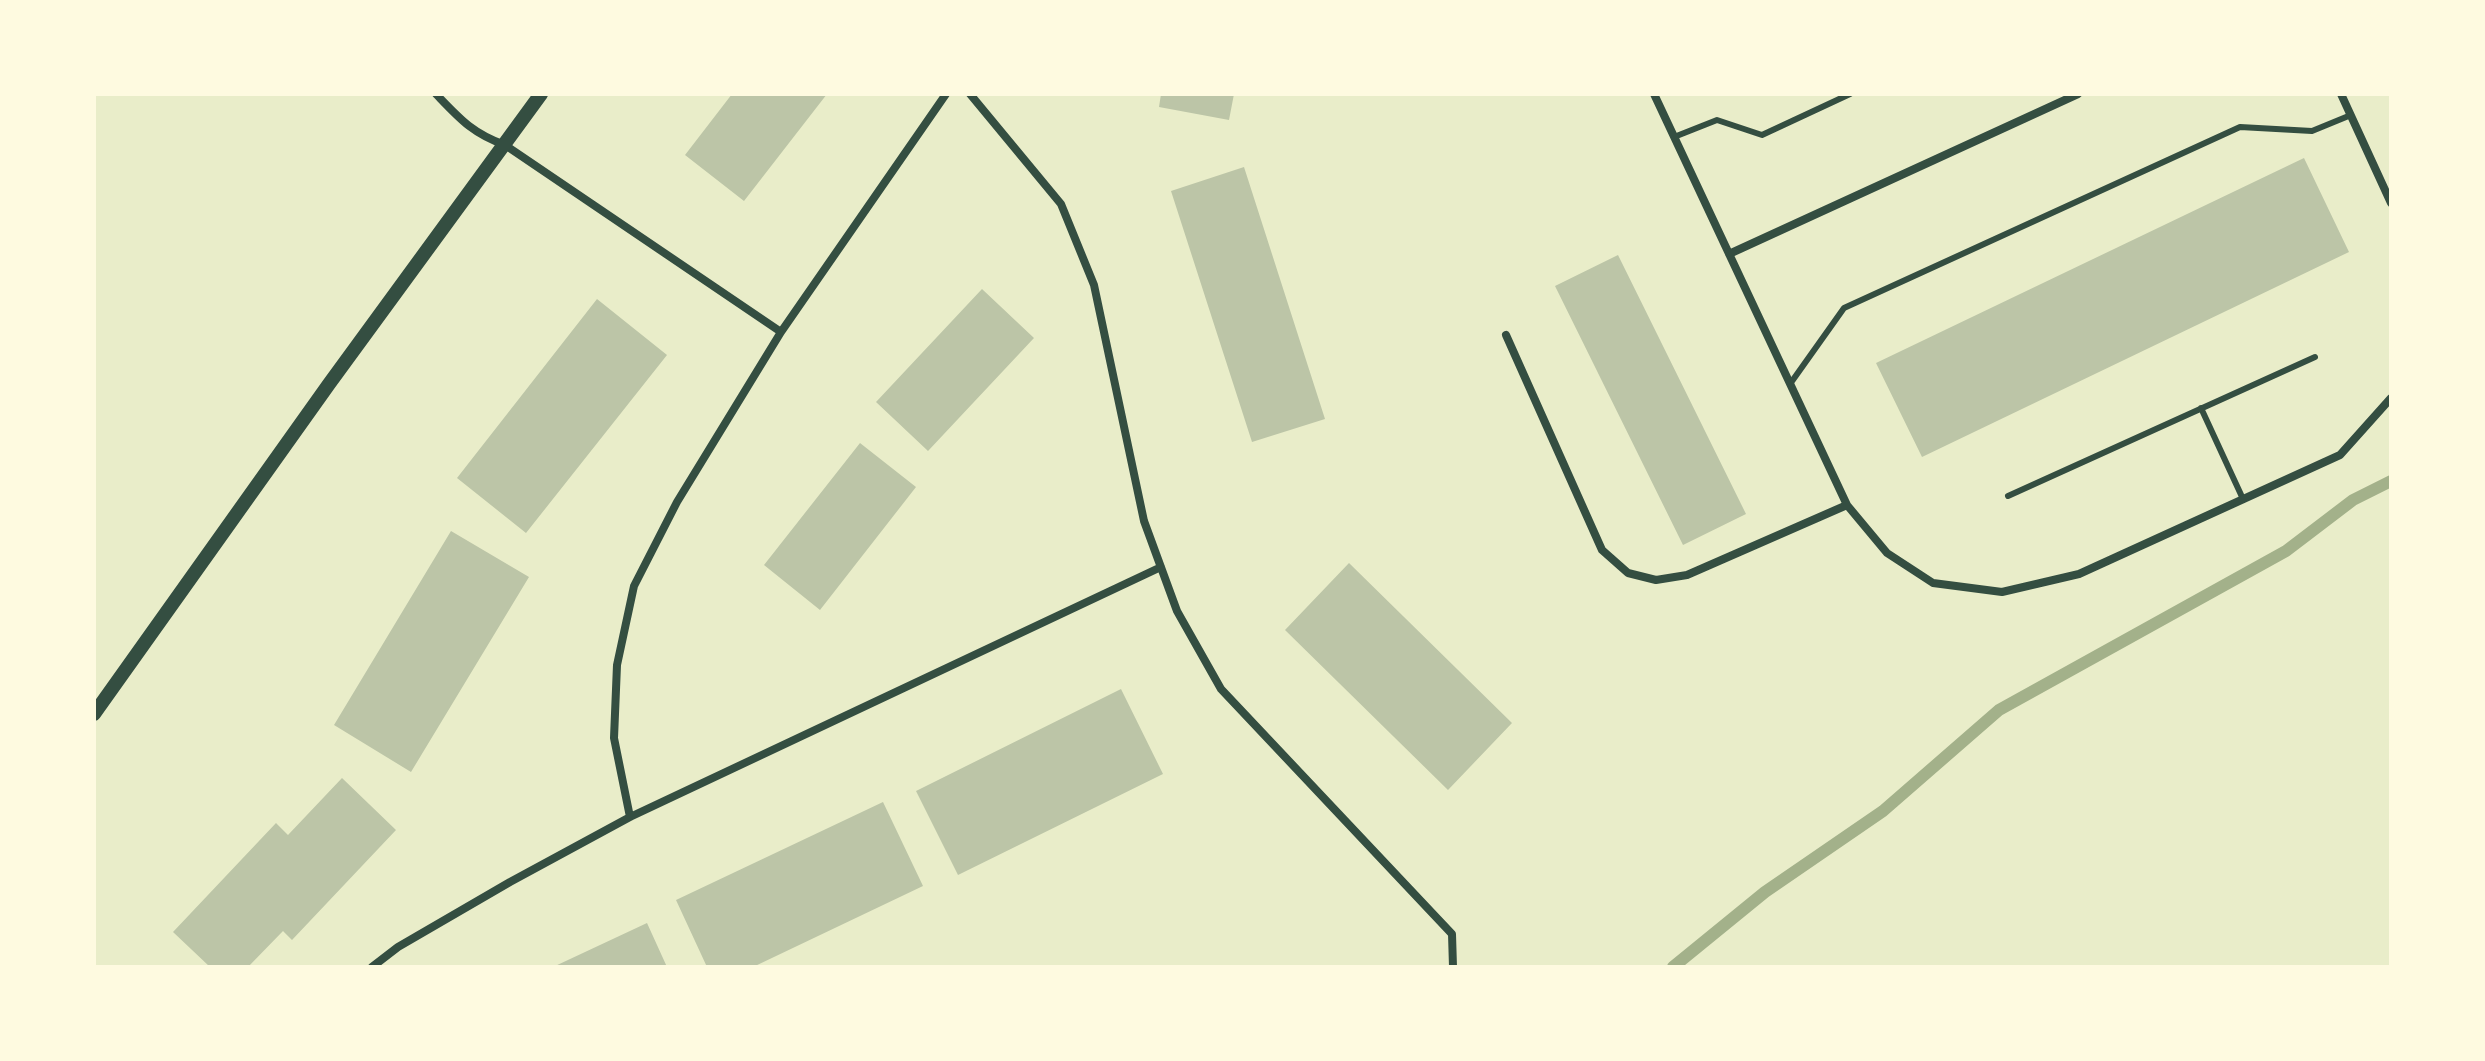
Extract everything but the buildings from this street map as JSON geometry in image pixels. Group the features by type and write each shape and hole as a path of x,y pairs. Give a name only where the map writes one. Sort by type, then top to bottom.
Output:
{"street":[{"path":"436,94 480,136 505,145 781,332"},
{"path":"94,714 541,94"},
{"path":"630,817 614,738 617,665 634,586 677,502 781,332 946,94"},
{"path":"970,94 1061,204 1089,271 1144,521 1177,611 1221,689 1452,934 1453,967"},
{"path":"1654,94 1847,505 1887,553 1933,583 2002,592 2079,574 2340,455 2391,398"},
{"path":"1729,254 2078,94"},
{"path":"2341,94 2391,203"},
{"path":"1506,335 1602,550 1628,573 1656,580 1687,575 1847,505"},
{"path":"372,967 398,947 497,889 630,817 1161,567"}],"lane":[{"path":"1674,137 1717,120 1762,135 1850,94"},
{"path":"1790,384 1844,308 2240,127 2312,131 2351,115"},
{"path":"2008,496 2315,357"},
{"path":"2201,408 2243,499"}],"waterway":[{"path":"1673,967 1765,892 1883,811 1999,710 2286,551 2353,500 2391,481"}]}
